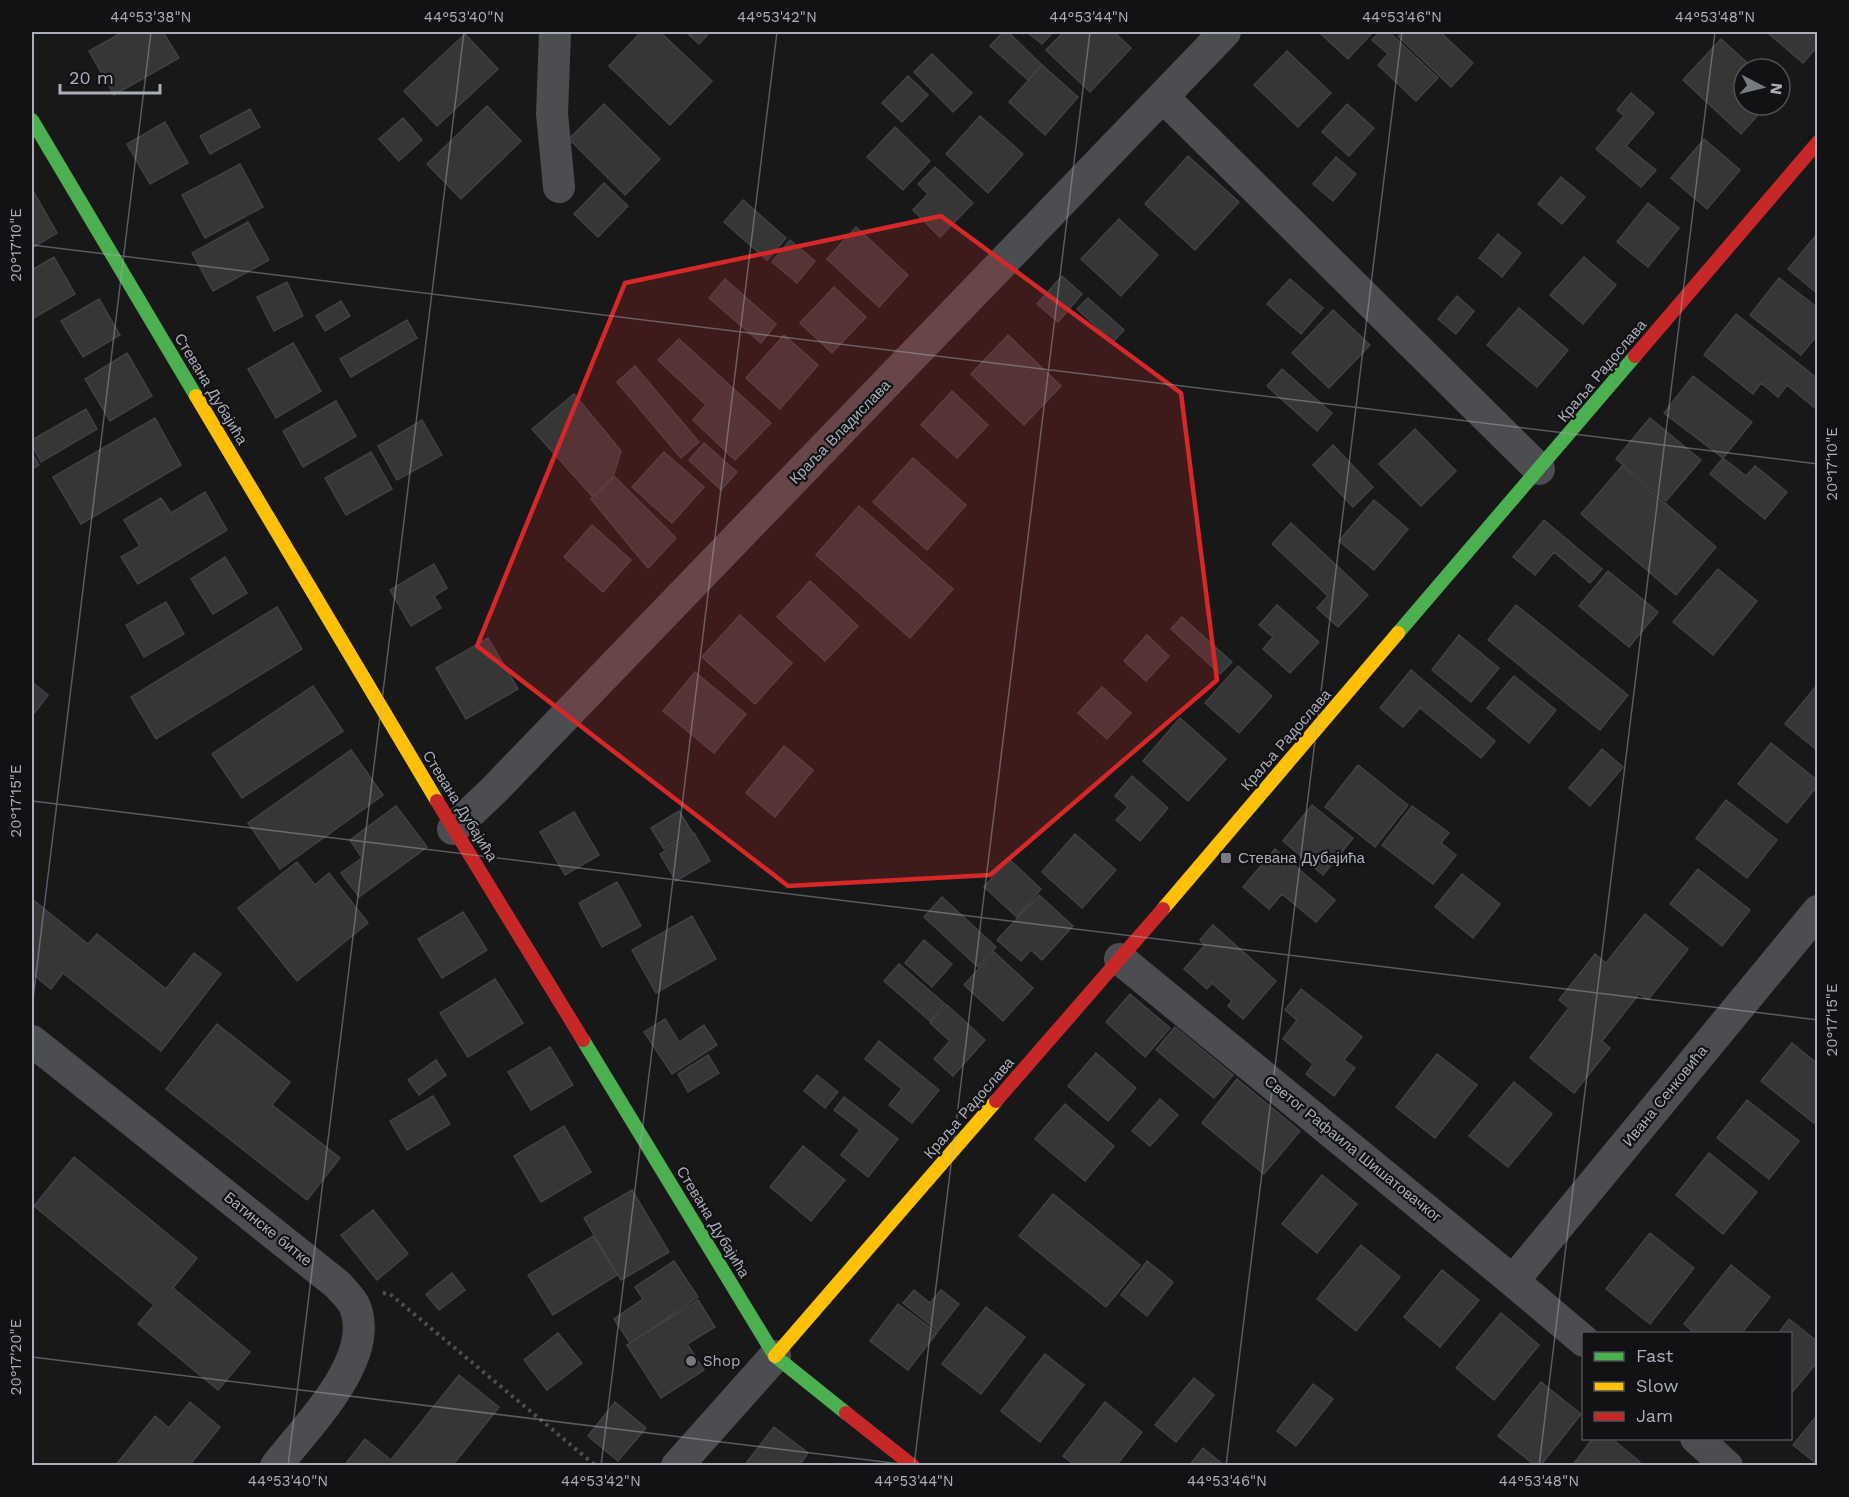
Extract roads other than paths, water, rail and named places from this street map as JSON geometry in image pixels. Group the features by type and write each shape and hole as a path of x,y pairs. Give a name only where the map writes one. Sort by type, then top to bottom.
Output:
{"street":[{"path":"555,32 552,114 559,187"},
{"name":"Краља Владислава","path":"453,829 494,790 1225,32"},
{"path":"1163,98 1539,469"},
{"name":"Стевана Дубајића","path":"32,120 453,829 490,886 775,1356 913,1466"},
{"name":"Краља Радослава","path":"775,1356 1120,959 1818,142"},
{"name":"Ивана Сенковића","path":"1513,1281 1818,911"},
{"name":"Светог Рафаила Шишатовачког","path":"1120,959 1582,1339"},
{"name":"Батинске битке","path":"37,1055 338,1285 355,1305 360,1326 355,1354 340,1385 276,1466"},
{"path":"677,1466 775,1356"},
{"path":"1698,1440 1727,1466"}],"place":[{"name":"Стевана Дубајића","path":"1226,858"},
{"name":"Shop","path":"691,1361"}]}
